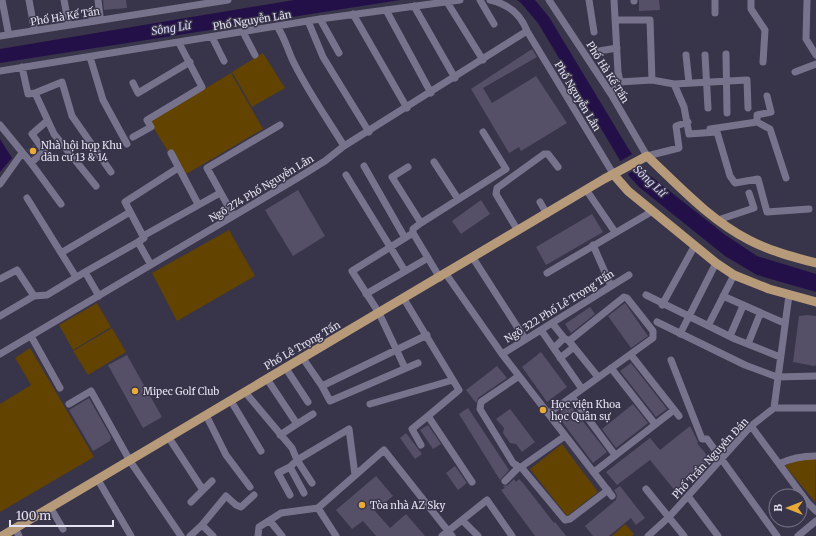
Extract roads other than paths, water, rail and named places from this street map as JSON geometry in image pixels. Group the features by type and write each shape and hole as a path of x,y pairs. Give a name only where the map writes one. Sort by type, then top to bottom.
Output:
{"main road":[{"name":"Phố Lê Trọng Tấn","path":"2,536 17,532 50,507 206,416 302,357 644,158"},
{"path":"644,158 718,220 755,243 772,251 816,263"},
{"path":"617,173 628,191 651,212 694,247 734,275 769,289 816,302"}],"street":[{"path":"2,0 8,31"},
{"path":"29,0 34,27"},
{"path":"64,0 68,21"},
{"name":"Phố Hà Kế Tấn","path":"0,32 100,16 98,0"},
{"name":"Phố Hà Kế Tấn","path":"0,36 228,0"},
{"name":"Phố Nguyễn Lân","path":"0,71 320,19 460,0"},
{"path":"480,0 494,24"},
{"name":"Phố Nguyễn Lân","path":"490,0 507,6 517,13 575,113 617,173"},
{"name":"Phố Hà Kế Tấn","path":"549,0 611,94 644,158"},
{"path":"589,0 594,32"},
{"path":"611,94 620,82 618,72 614,0"},
{"path":"715,0 715,13"},
{"path":"751,0 751,9 765,30 763,62"},
{"path":"807,0 806,39 816,55"},
{"path":"446,2 483,60"},
{"path":"414,6 455,78"},
{"path":"386,10 431,93"},
{"path":"353,14 407,108"},
{"path":"320,19 339,53"},
{"path":"615,20 650,20 652,80"},
{"path":"308,21 323,57 369,132"},
{"path":"277,26 286,41 297,69 344,146"},
{"name":"Ngõ 274 Phố Nguyễn Lân","path":"0,354 325,161 344,146 455,78 527,31"},
{"path":"243,32 255,55"},
{"path":"212,37 224,61"},
{"path":"806,39 816,39"},
{"path":"134,137 151,126 147,120 202,87 179,43"},
{"path":"593,52 617,48"},
{"path":"726,54 727,113"},
{"path":"686,55 689,83"},
{"path":"705,55 708,108"},
{"path":"90,57 103,100 127,144"},
{"path":"133,83 138,93 190,62"},
{"path":"795,72 816,64"},
{"path":"22,67 28,94 35,93 62,82 72,116 111,172"},
{"path":"620,82 652,80 674,84 747,80 748,108"},
{"path":"674,84 684,107 689,133"},
{"path":"35,93 47,121 60,143 96,186"},
{"path":"757,122 758,115 771,112 767,96"},
{"path":"31,163 44,151 32,134 47,121"},
{"path":"644,158 679,148 676,126 688,122"},
{"path":"689,133 757,122 770,129 786,178"},
{"path":"0,125 31,163 61,204"},
{"path":"233,215 206,168 280,125"},
{"path":"405,368 379,313 352,270 405,238 421,223 506,169 483,132"},
{"path":"689,133 717,132 730,176 735,183 758,179 767,212 809,210"},
{"path":"0,184 22,153"},
{"path":"171,153 198,204"},
{"path":"518,231 496,194 497,188 544,154 548,154 558,167"},
{"path":"434,162 458,200"},
{"path":"364,166 405,238"},
{"path":"408,167 392,177 421,223"},
{"path":"143,236 125,202 178,168"},
{"path":"346,175 406,271"},
{"path":"587,191 615,232"},
{"path":"0,316 34,296 47,295 138,242 144,238 143,236 220,193"},
{"path":"718,220 754,208 749,193"},
{"path":"27,198 76,277"},
{"path":"540,202 547,214"},
{"path":"61,252 130,212"},
{"path":"547,273 651,212"},
{"name":"Ngõ 322 Phố Lê Trọng Tấn","path":"412,233 428,258 502,354 629,275"},
{"path":"138,242 151,265"},
{"path":"593,245 611,286"},
{"path":"662,305 694,247"},
{"path":"366,294 428,258"},
{"path":"473,258 526,339"},
{"path":"680,334 716,263"},
{"path":"0,279 17,270 34,296"},
{"path":"85,272 99,296"},
{"path":"708,326 734,275"},
{"path":"646,295 662,305 780,357"},
{"path":"789,295 784,323 774,408 816,408"},
{"path":"723,296 760,314 784,323"},
{"path":"549,413 654,338 653,331 624,297 569,342 554,348"},
{"path":"404,299 459,390 412,429 421,445"},
{"path":"730,336 743,306"},
{"path":"748,344 760,314"},
{"path":"657,322 745,365 777,377 816,376"},
{"path":"552,323 598,377"},
{"path":"541,330 582,389"},
{"path":"322,386 427,335"},
{"path":"31,336 60,388"},
{"path":"560,358 569,342"},
{"path":"502,354 610,493 567,520 565,520 520,467 513,463 480,409 481,402 519,376"},
{"path":"594,472 655,424 677,413 631,354"},
{"path":"302,357 322,386 330,401 418,363"},
{"path":"671,360 702,438 707,438 721,460 777,536"},
{"path":"285,368 308,402"},
{"path":"612,368 655,424"},
{"path":"267,379 297,424"},
{"path":"370,404 453,380"},
{"path":"69,404 91,392 130,461 181,536"},
{"path":"245,392 292,448 297,460 312,482"},
{"path":"572,397 616,455"},
{"path":"231,401 261,451"},
{"name":"Phố Trần Nguyên Đán","path":"648,536 669,517 751,426 774,408"},
{"path":"280,435 313,414"},
{"path":"206,416 226,455 250,487"},
{"path":"428,416 472,482"},
{"path":"751,426 816,510"},
{"path":"290,495 278,473 290,467 297,460 349,428 356,475"},
{"path":"505,481 520,467 565,436"},
{"path":"169,438 203,490"},
{"path":"258,536 259,527 281,514 318,508 384,450 447,534 487,500 512,536"},
{"path":"779,464 801,456 816,456"},
{"path":"290,467 304,493"},
{"path":"98,480 131,536"},
{"path":"191,502 212,481"},
{"path":"646,489 684,536"},
{"path":"190,536 202,525 226,496 236,506 240,506 254,494"},
{"path":"688,496 718,536"},
{"path":"50,507 63,529"},
{"path":"318,508 336,536"},
{"path":"462,520 478,536"},
{"path":"270,521 282,536"},
{"path":"798,536 816,521"},
{"path":"202,525 213,536"}],"water":[{"name":"Sông Lừ","path":"294,0 400,0 0,63 0,49"},
{"name":"Sông Lừ","path":"517,0 535,0 549,17 628,148 643,170 724,234 757,256 816,274 816,292 757,275 725,256 639,187 630,177 538,23"},
{"path":"0,139 12,158 0,172"}],"place":[{"name":"Nhà hội họp Khu dân cư 13 & 14","path":"33,151"},
{"name":"Mipec Golf Club","path":"135,391"},
{"name":"Học viện Khoa học Quân sự","path":"543,410"},
{"name":"Tòa nhà AZ Sky","path":"362,505"}]}
